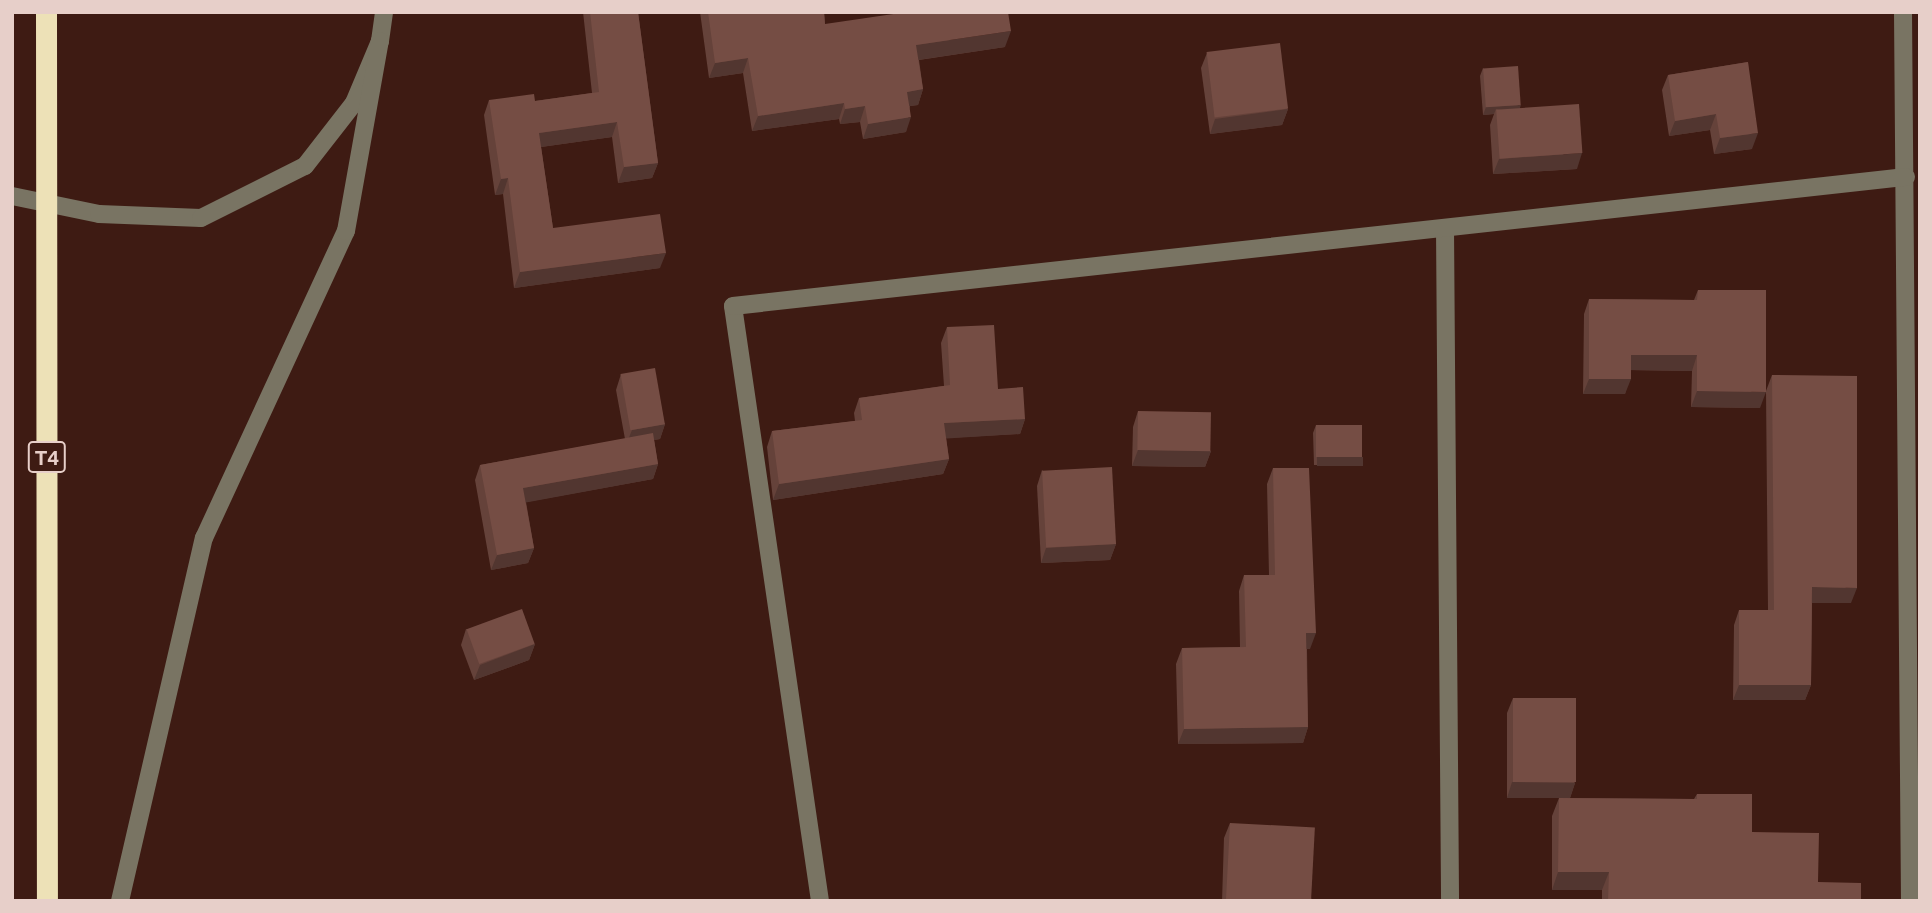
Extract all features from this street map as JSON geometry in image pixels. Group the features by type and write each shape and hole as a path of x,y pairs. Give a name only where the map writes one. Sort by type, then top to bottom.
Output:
{"highway":[{"name":"T4","path":"46,12 47,900"}],"street":[{"path":"120,901 204,538 346,231 384,12"},
{"path":"1903,12 1916,761 1910,901"},
{"path":"12,196 99,214 201,218 305,166 354,103 380,41"},
{"path":"820,901 733,306 1906,177"},
{"path":"1446,228 1450,901"}],"building":[{"path":"590,12 638,12 658,163 624,167 617,122 539,133 553,228 660,214 666,253 520,272 508,178 501,179 489,100 534,94 535,101 599,92"},
{"path":"708,12 824,12 825,24 907,12 1008,12 1011,31 916,45 923,89 907,92 911,117 868,124 865,106 845,109 844,103 758,116 748,58 715,63"},
{"path":"1280,43 1288,109 1215,118 1207,52"},
{"path":"1748,62 1758,133 1720,138 1716,114 1675,121 1668,75"},
{"path":"1518,66 1521,105 1486,107 1483,68"},
{"path":"1579,104 1582,153 1500,159 1496,110"},
{"path":"1698,290 1766,290 1766,392 1697,391 1697,355 1631,355 1631,379 1589,379 1589,299 1697,300"},
{"path":"994,325 998,389 1023,387 1025,419 944,423 949,459 779,484 772,431 862,420 859,398 950,385 947,327"},
{"path":"655,368 665,424 630,430 621,374"},
{"path":"1772,375 1857,376 1857,588 1812,587 1811,685 1739,685 1739,610 1774,610"},
{"path":"1138,411 1211,412 1210,451 1137,450"},
{"path":"1316,425 1362,425 1362,457 1316,457"},
{"path":"653,433 658,464 523,488 534,548 497,555 480,465"},
{"path":"1112,467 1116,544 1046,548 1042,471"},
{"path":"1273,468 1309,468 1316,633 1306,633 1308,727 1184,729 1182,648 1246,647 1244,575 1275,575"},
{"path":"522,609 535,644 479,664 467,629"},
{"path":"1513,698 1576,698 1576,782 1513,782"},
{"path":"1697,794 1752,794 1752,832 1819,833 1818,882 1861,883 1861,901 1608,901 1609,872 1558,872 1559,798 1697,799"},
{"path":"1230,823 1315,827 1311,901 1226,901"}]}
